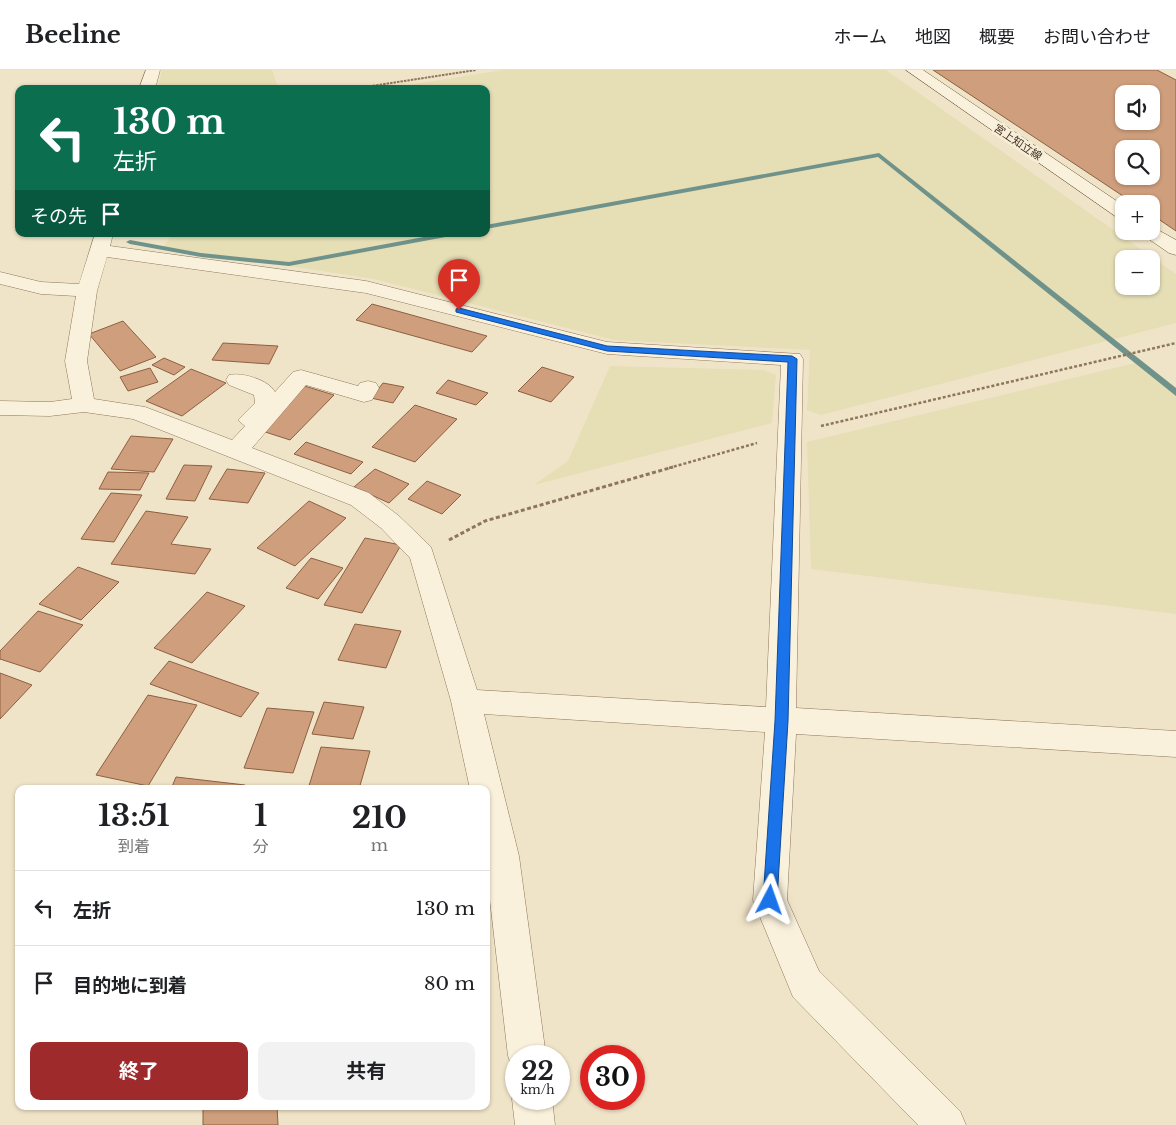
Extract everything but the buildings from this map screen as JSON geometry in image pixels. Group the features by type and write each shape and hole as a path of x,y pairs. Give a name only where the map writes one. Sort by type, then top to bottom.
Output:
{"street":[{"path":"148,85 153,70"},
{"name":"宮上知立線","path":"913,70 1115,208"},
{"path":"1160,238 1176,249"},
{"path":"84,406 76,361 87,291 101,242 366,287 607,348 792,359 781,721 770,900 806,984 946,1125"},
{"path":"0,278 41,288 87,291"},
{"path":"229,448 301,377 364,396 368,388"},
{"path":"229,448 267,405 264,391 237,380"},
{"path":"0,408 50,409 84,406 137,412 360,499 390,522 422,554 466,701 486,785"},
{"path":"466,701 1176,744"},
{"path":"490,804 502,856 526,1045"},
{"path":"534,1110 536,1125"}],"path":[{"path":"378,85 476,70"}],"shaded area":[{"path":"162,70 272,70 278,85 158,85"},
{"path":"503,70 886,70 1115,231 1115,240 1128,240 1142,250 1115,250 1115,295 1160,295 1160,263 1176,274 1176,323 821,415 807,410 810,350 614,340 374,279 163,247 171,237 490,237 490,85 408,85"},
{"path":"1139,362 1176,392 1176,614 811,569 807,442"},
{"path":"610,366 764,370 776,375 772,423 534,485 568,461"}],"waterway":[{"path":"490,226 879,155 1176,393"},
{"path":"130,242 201,255 289,264 435,237"}],"route":[{"path":"459,310 607,348 792,359 781,721 770,900"}]}
